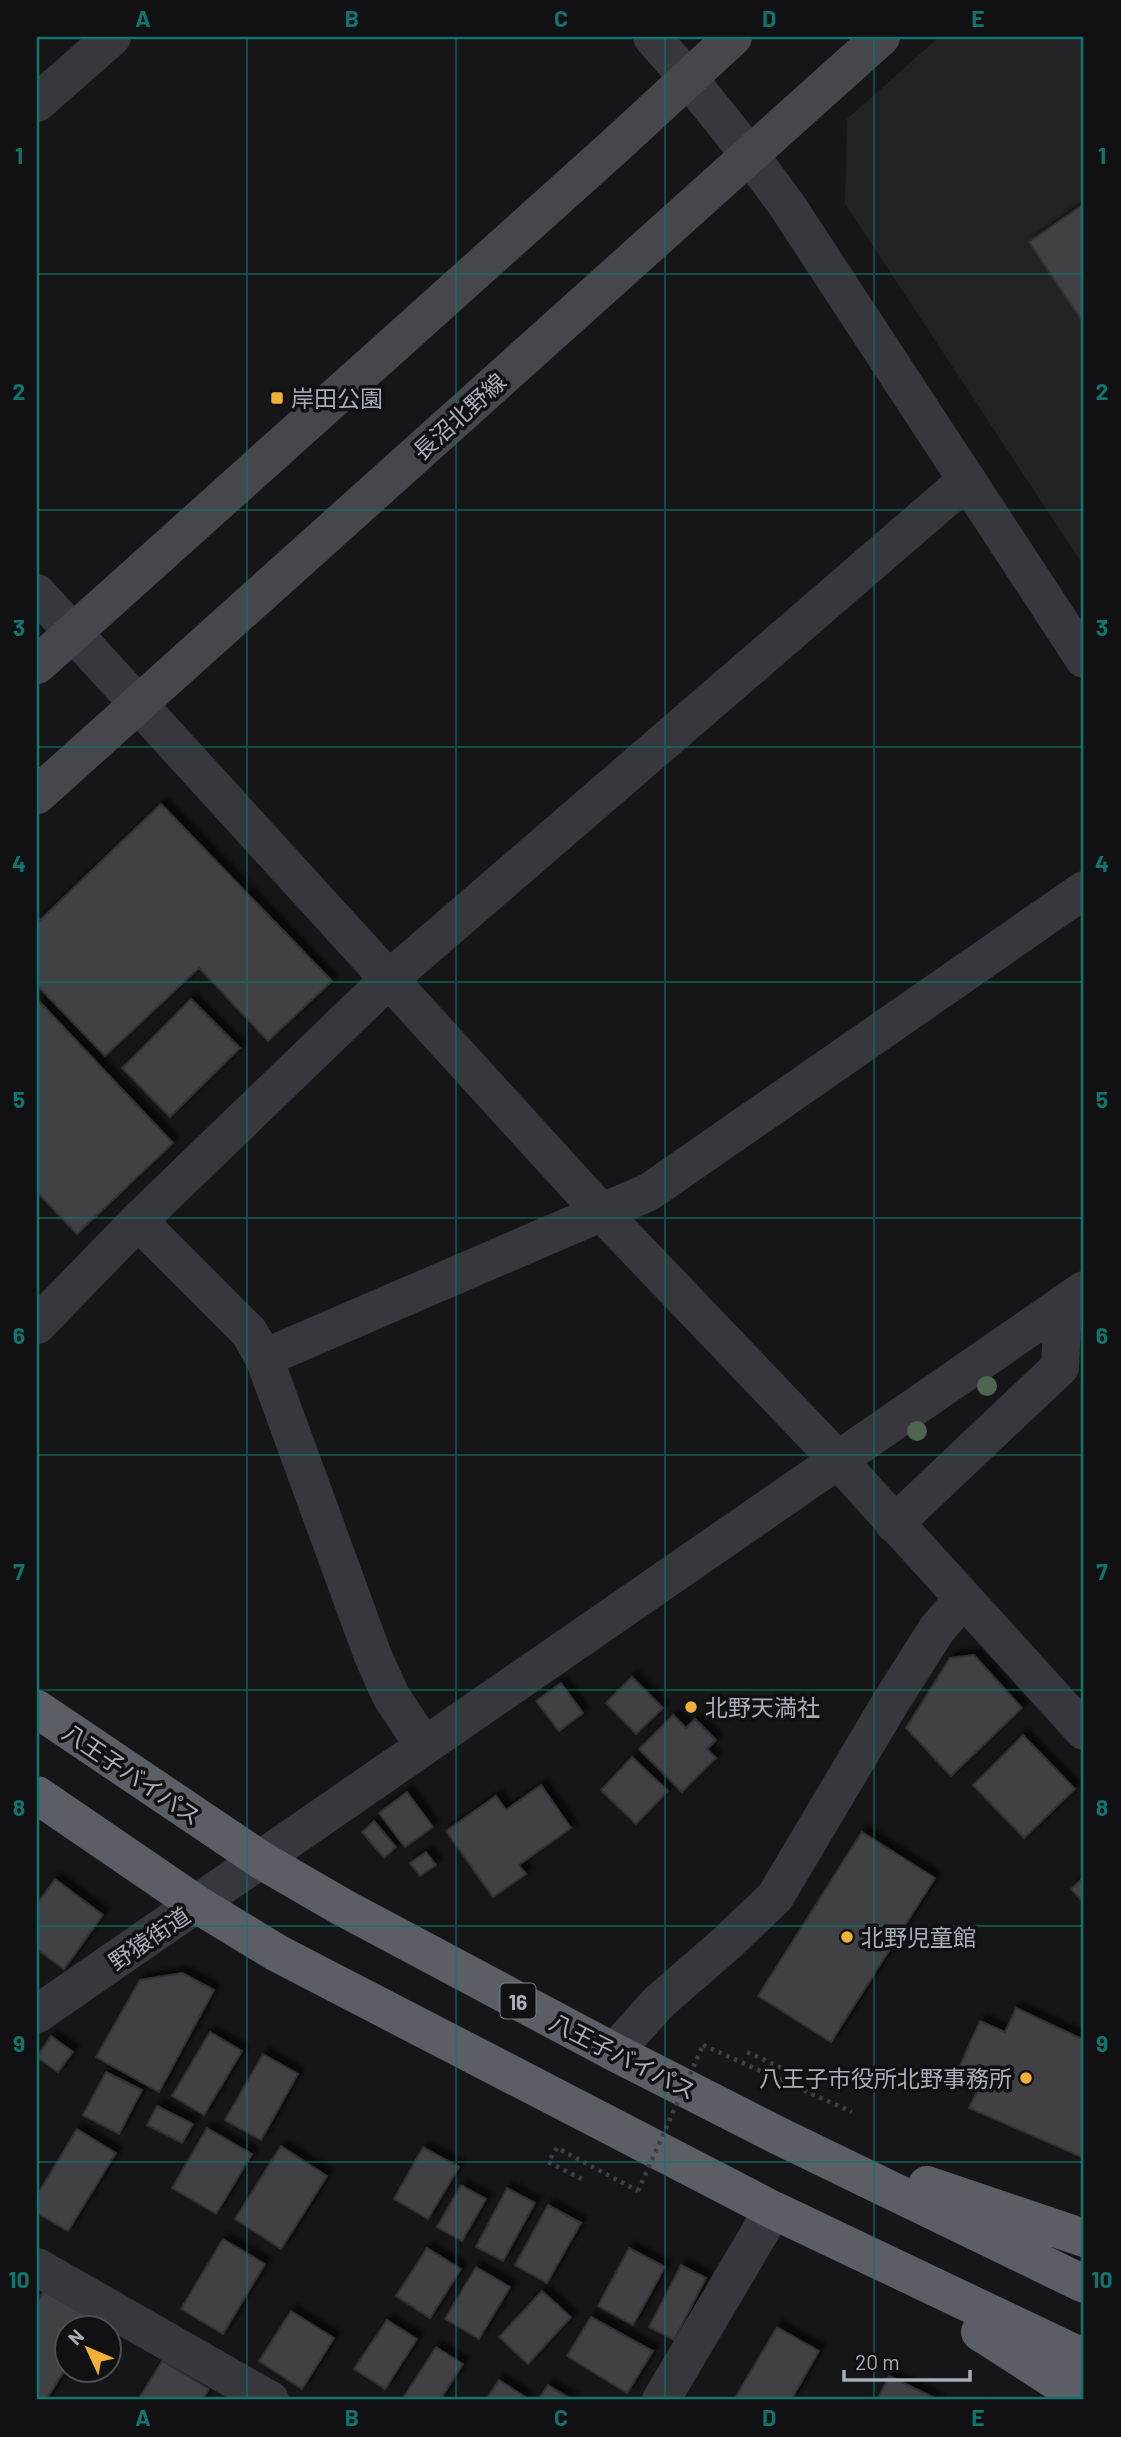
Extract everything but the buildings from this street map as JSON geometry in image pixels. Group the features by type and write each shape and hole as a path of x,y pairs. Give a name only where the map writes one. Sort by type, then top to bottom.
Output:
{"highway":[{"name":"八王子バイパス","path":"37,1709 261,1860 342,1907 614,2052 779,2136 1084,2284"},
{"path":"37,1795 198,1905 277,1953 852,2250 1084,2358"},
{"name":"16","path":"779,2136 1084,2238"},
{"path":"852,2250 1084,2399"}],"main road":[{"path":"37,664 733,37"},
{"name":"長沼北野線","path":"37,795 881,37"}],"street":[{"path":"37,103 112,37"},
{"path":"652,37 749,154 794,216 1084,659"},
{"path":"37,1325 138,1221 388,980 967,480"},
{"path":"37,593 71,634 603,1214 838,1459 963,1599 1081,1721"},
{"path":"264,1358 649,1192 1084,890"},
{"path":"138,1221 249,1332 264,1358 373,1656 391,1696 424,1746"},
{"path":"894,1524 1060,1367 1074,1297"},
{"name":"野猿街道","path":"37,2014 1074,1297"},
{"path":"614,2052 659,2002 775,1897 891,1700 937,1629 963,1599"},
{"path":"661,2400 773,2210"},
{"path":"37,2267 270,2400"}],"path":[{"path":"546,2142 638,2191 703,2045 852,2112"},
{"path":"747,2052 786,2070 781,2081"},
{"path":"556,2148 548,2162 586,2181"}],"shaded area":[{"path":"939,37 1084,37 1084,566 845,204 847,119"}],"place":[{"name":"岸田公園","path":"277,398"},
{"name":"北野天満社","path":"691,1707"},
{"name":"北野児童館","path":"847,1937"},
{"name":"八王子市役所北野事務所","path":"1026,2078"}]}
